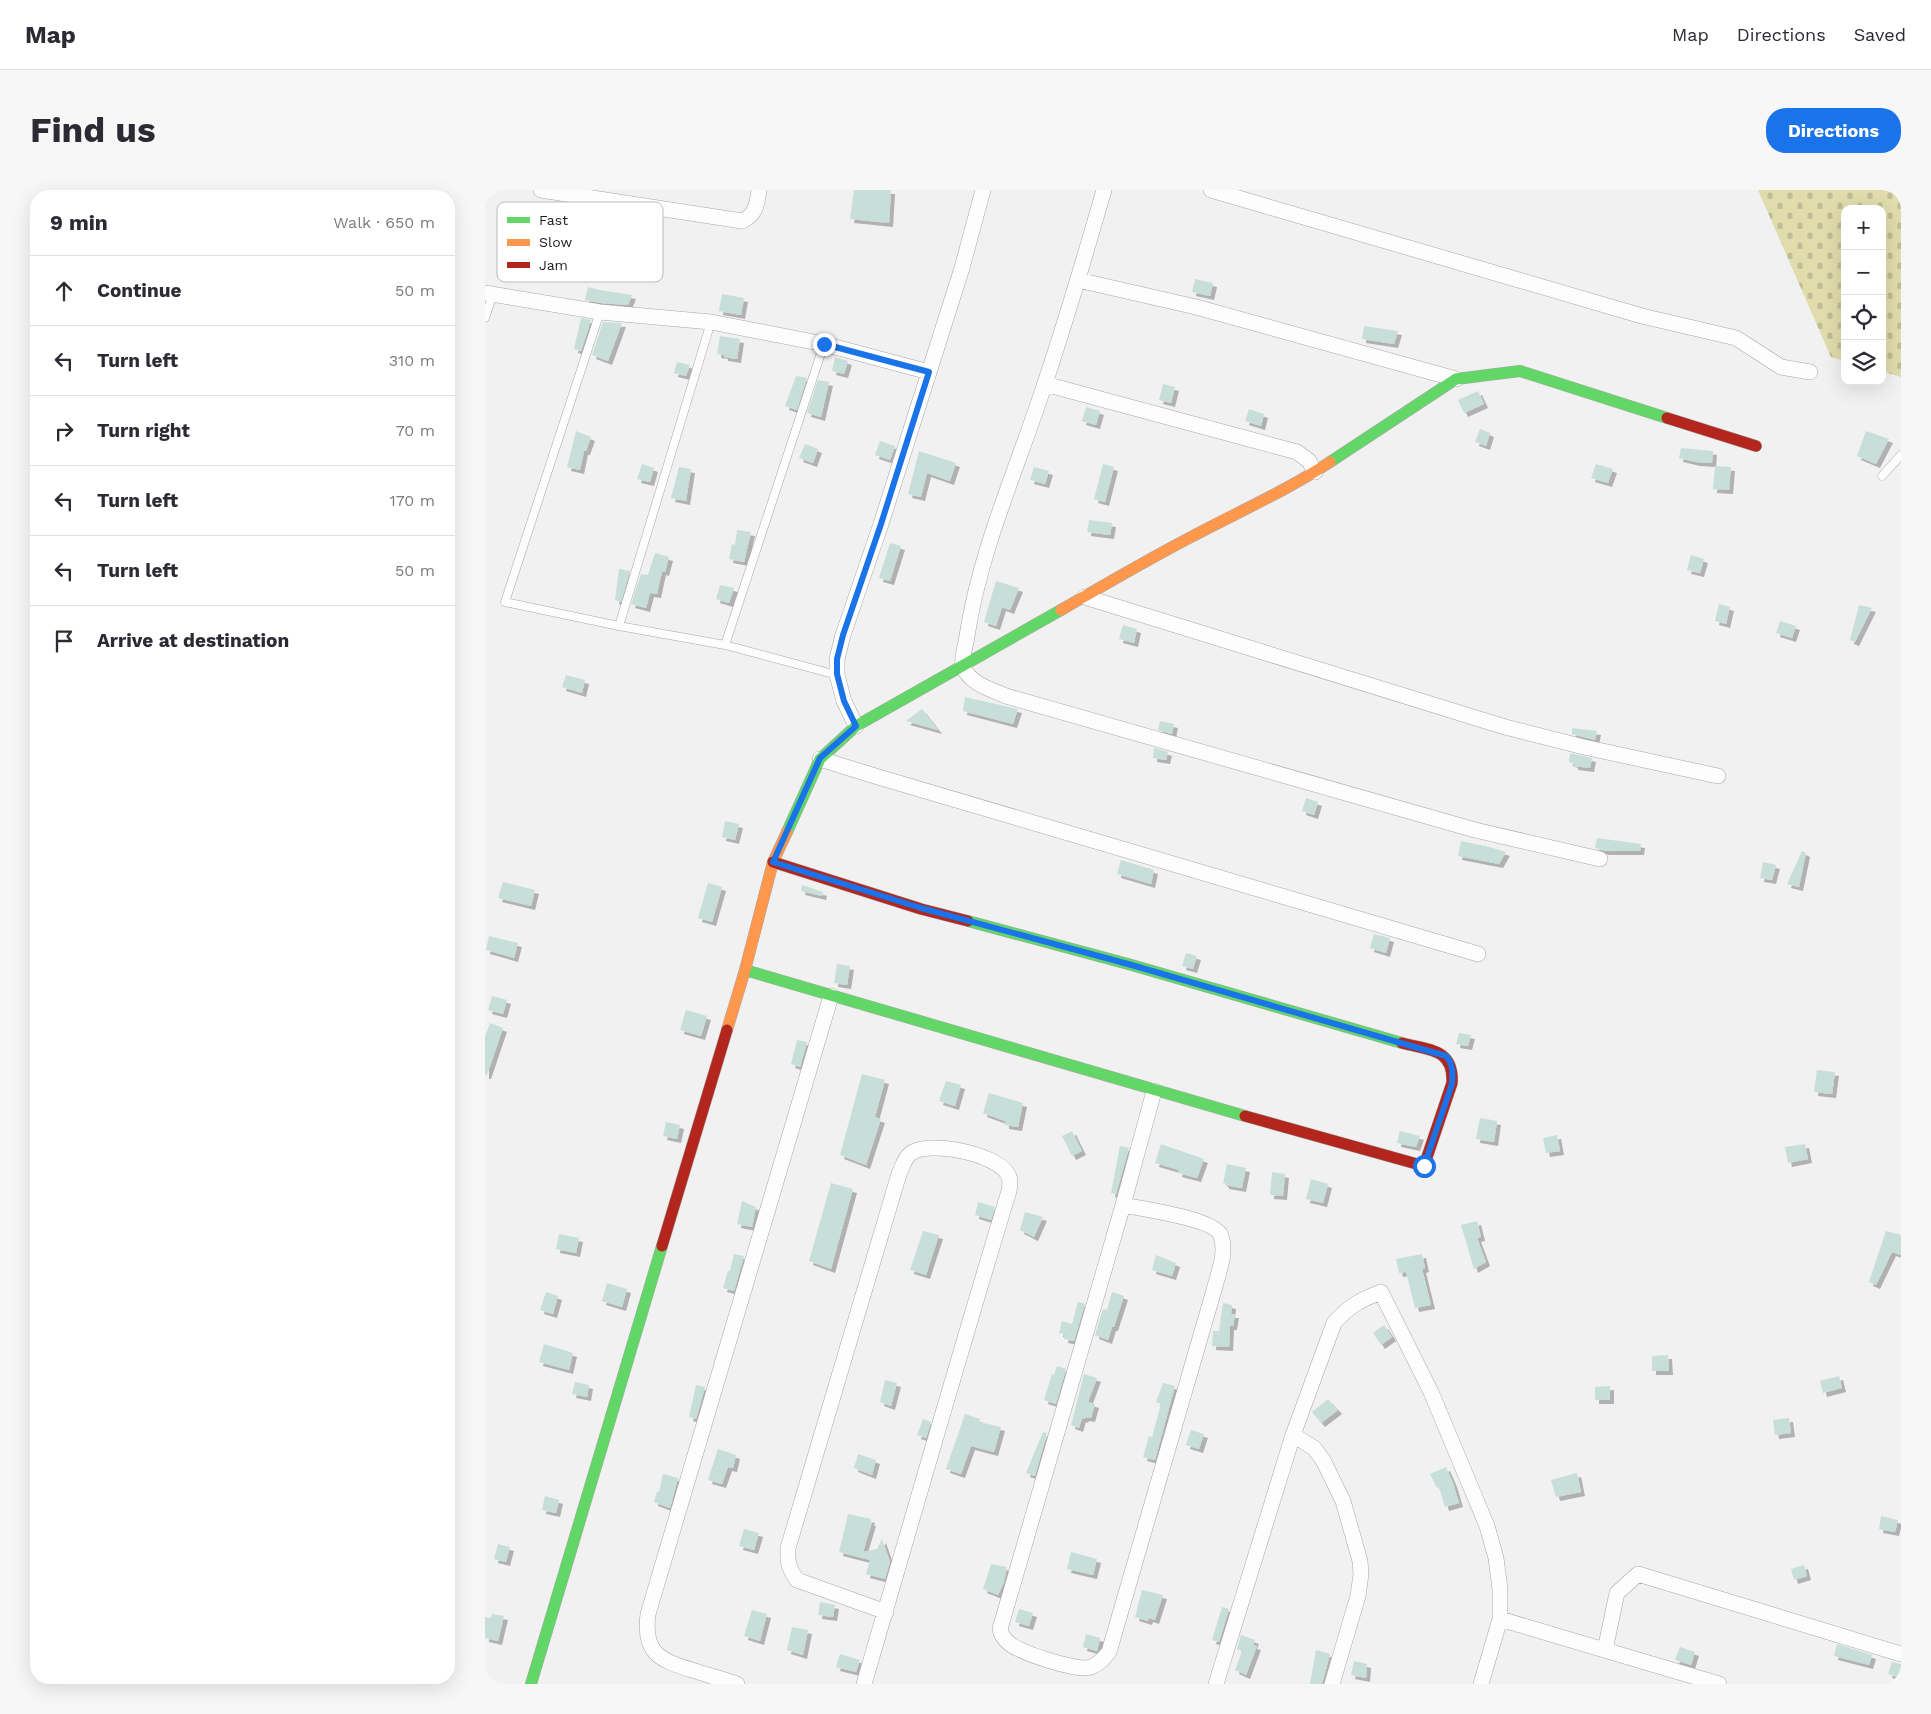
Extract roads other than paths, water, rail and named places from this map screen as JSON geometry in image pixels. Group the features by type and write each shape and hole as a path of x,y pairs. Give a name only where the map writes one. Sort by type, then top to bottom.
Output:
{"street":[{"path":"541,190 619,202"},
{"path":"663,209 743,221 750,217 756,208 759,190"},
{"path":"856,726 844,701 837,674 837,659 843,635 881,524 962,268 983,190"},
{"path":"1104,190 1045,384 995,523 983,563 971,612 963,664 966,671 975,681 1006,696 1475,830 1600,859"},
{"path":"1211,190 1642,316 1736,338 1781,367 1810,372"},
{"path":"1078,280 1196,307 1457,380"},
{"path":"489,293 600,312 711,322 824,344 929,372"},
{"path":"531,1684 745,970 773,862 820,758 856,726 1193,536 1227,520 1315,472 1435,392 1457,380 1520,371 1756,446"},
{"path":"1045,384 1297,452 1309,461 1315,472"},
{"path":"1085,597 1489,722 1584,747 1718,776"},
{"path":"820,758 875,776 1477,954"},
{"path":"745,970 1154,1091 1424,1166 1452,1084 1453,1071 1450,1061 1446,1056 1438,1053 1128,964 921,908 773,862"},
{"path":"737,1684 663,1660 652,1648 647,1624 652,1600 831,996"},
{"path":"1123,1205 1203,1222 1218,1230 1223,1250 1214,1290 1109,1652 1101,1662 1090,1668 1069,1666 1034,1656 1012,1646 1003,1638 1000,1629 1123,1205 1154,1091"},
{"path":"864,1684 886,1612 1009,1191 1010,1180 1002,1167 983,1158 943,1148 914,1152 905,1161 899,1174 791,1538 787,1560 791,1572 797,1580 886,1612"},
{"path":"1216,1684 1293,1435 1334,1323 1343,1312 1357,1301 1381,1292 1431,1392 1487,1526 1501,1589 1500,1619 1481,1684"},
{"path":"1293,1435 1314,1448 1323,1460 1343,1501 1360,1561 1361,1574 1358,1596 1332,1684"},
{"path":"1605,1650 1617,1593 1638,1574 1901,1654"},
{"path":"1500,1619 1719,1684"}],"lane":[{"path":"485,318 489,293"},
{"path":"600,312 505,602 619,626 725,645 837,674"},
{"path":"619,626 711,322"},
{"path":"725,645 824,344"},
{"path":"1882,476 1901,456"}]}
